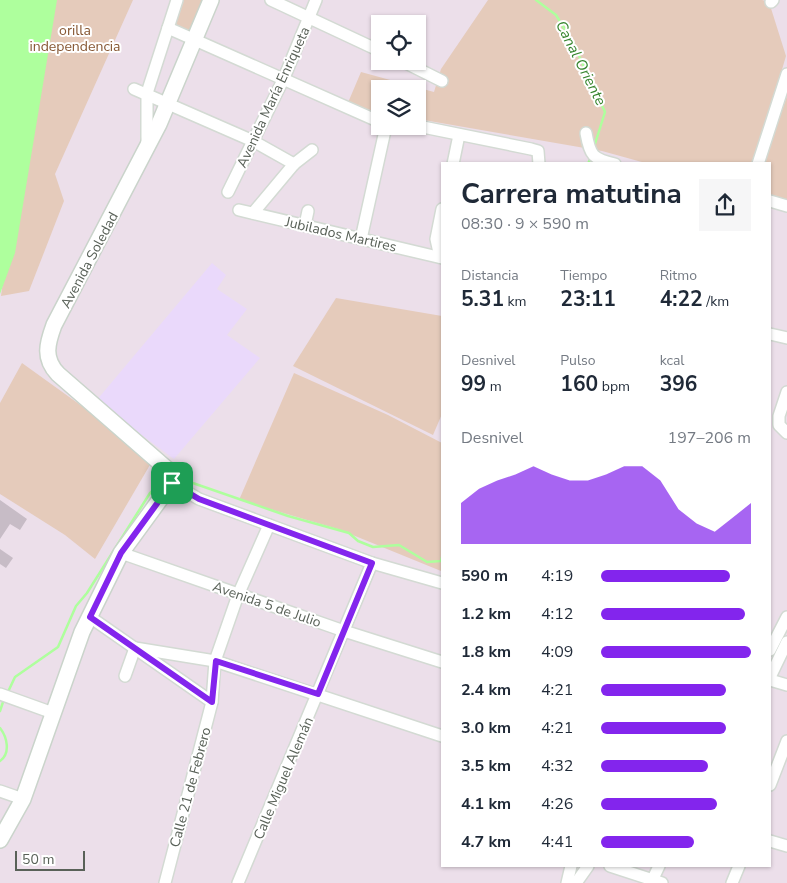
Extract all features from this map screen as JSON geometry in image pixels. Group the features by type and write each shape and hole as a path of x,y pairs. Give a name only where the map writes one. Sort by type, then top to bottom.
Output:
{"main road":[{"name":"Avenida Soledad","path":"172,483 167,469 50,366 46,353 54,325 147,150 211,0"},
{"path":"0,840 23,799 90,617 121,553 172,483"}],"street":[{"path":"147,150 147,93 177,0"},
{"path":"271,0 371,47"},
{"name":"Avenida María Enriqueta","path":"228,192 284,78 316,0"},
{"path":"168,28 371,118"},
{"path":"421,70 442,80"},
{"path":"759,162 787,74"},
{"path":"134,89 168,102 254,142 294,164"},
{"path":"426,128 538,151 539,162"},
{"path":"586,133 592,155 598,160 606,162"},
{"path":"361,239 384,135"},
{"path":"453,162 459,135"},
{"path":"253,213 294,164 312,150"},
{"path":"771,201 787,206"},
{"name":"Jubilados Martires","path":"239,210 441,258"},
{"path":"305,226 308,210"},
{"path":"441,214 436,239 441,258"},
{"path":"771,334 787,338"},
{"path":"779,430 779,416 787,392"},
{"path":"172,483 199,499 269,525 372,563 441,583"},
{"name":"Calle 21 de Febrero","path":"165,883 212,702 216,661 238,595 269,525"},
{"name":"Avenida 5 de Julio","path":"121,553 238,595 441,662"},
{"name":"Calle Miguel Alemán","path":"238,883 372,563"},
{"path":"90,617 212,702"},
{"path":"771,648 787,617"},
{"path":"771,674 787,642"},
{"path":"135,648 216,661 441,736"},
{"path":"125,676 135,648"},
{"path":"771,680 787,685"},
{"path":"0,694 54,713"},
{"path":"771,783 787,741"},
{"path":"0,791 23,799"},
{"path":"771,841 787,846"},
{"path":"567,883 571,867"},
{"path":"576,883 587,867"},
{"path":"613,867 655,882 659,867"},
{"path":"732,883 739,867"}],"shaded area":[{"path":"0,0 57,0 15,253 0,294"},
{"path":"212,263 226,275 217,289 247,309 227,335 260,358 174,459 96,401"}],"green space":[{"name":"orilla independencia","path":"42,0 133,0 55,174 64,201 29,291 1,296"},
{"path":"182,0 206,0 193,34 172,26"},
{"path":"488,0 762,0 769,2 786,56 755,162 642,162 602,151 426,120 426,90 434,92 441,69"},
{"path":"361,72 390,80 371,80 371,110 347,105"},
{"path":"787,96 787,201 771,197 771,162 764,162"},
{"path":"336,298 441,316 441,416 433,435 293,366"},
{"path":"22,363 154,458 95,559 65,535 0,494 0,403"},
{"path":"294,373 388,415 441,442 441,571 338,529 239,500"}],"building":[{"path":"0,500 27,519 20,530 10,524 0,539"},
{"path":"0,549 13,558 6,568 0,564"}],"waterway":[{"name":"Canal Oriente","path":"536,0 556,15 573,43 605,112 594,147"},
{"name":"Canal Oriente","path":"589,162 591,157"},
{"name":"Canal Oriente","path":"7,694 15,677 58,647 76,606 87,593 150,493 164,478"},
{"name":"Canal Oriente","path":"177,479 288,516 349,533 358,541 373,547 399,545 427,562 441,561"},
{"name":"Canal Oriente","path":"0,711 4,699"},
{"name":"Canal Oriente","path":"0,728 7,745 6,754 0,761"}],"route":[{"path":"172,483 183,492 199,499 372,563 318,694 216,661 212,702 90,617 121,553 172,483"}]}
